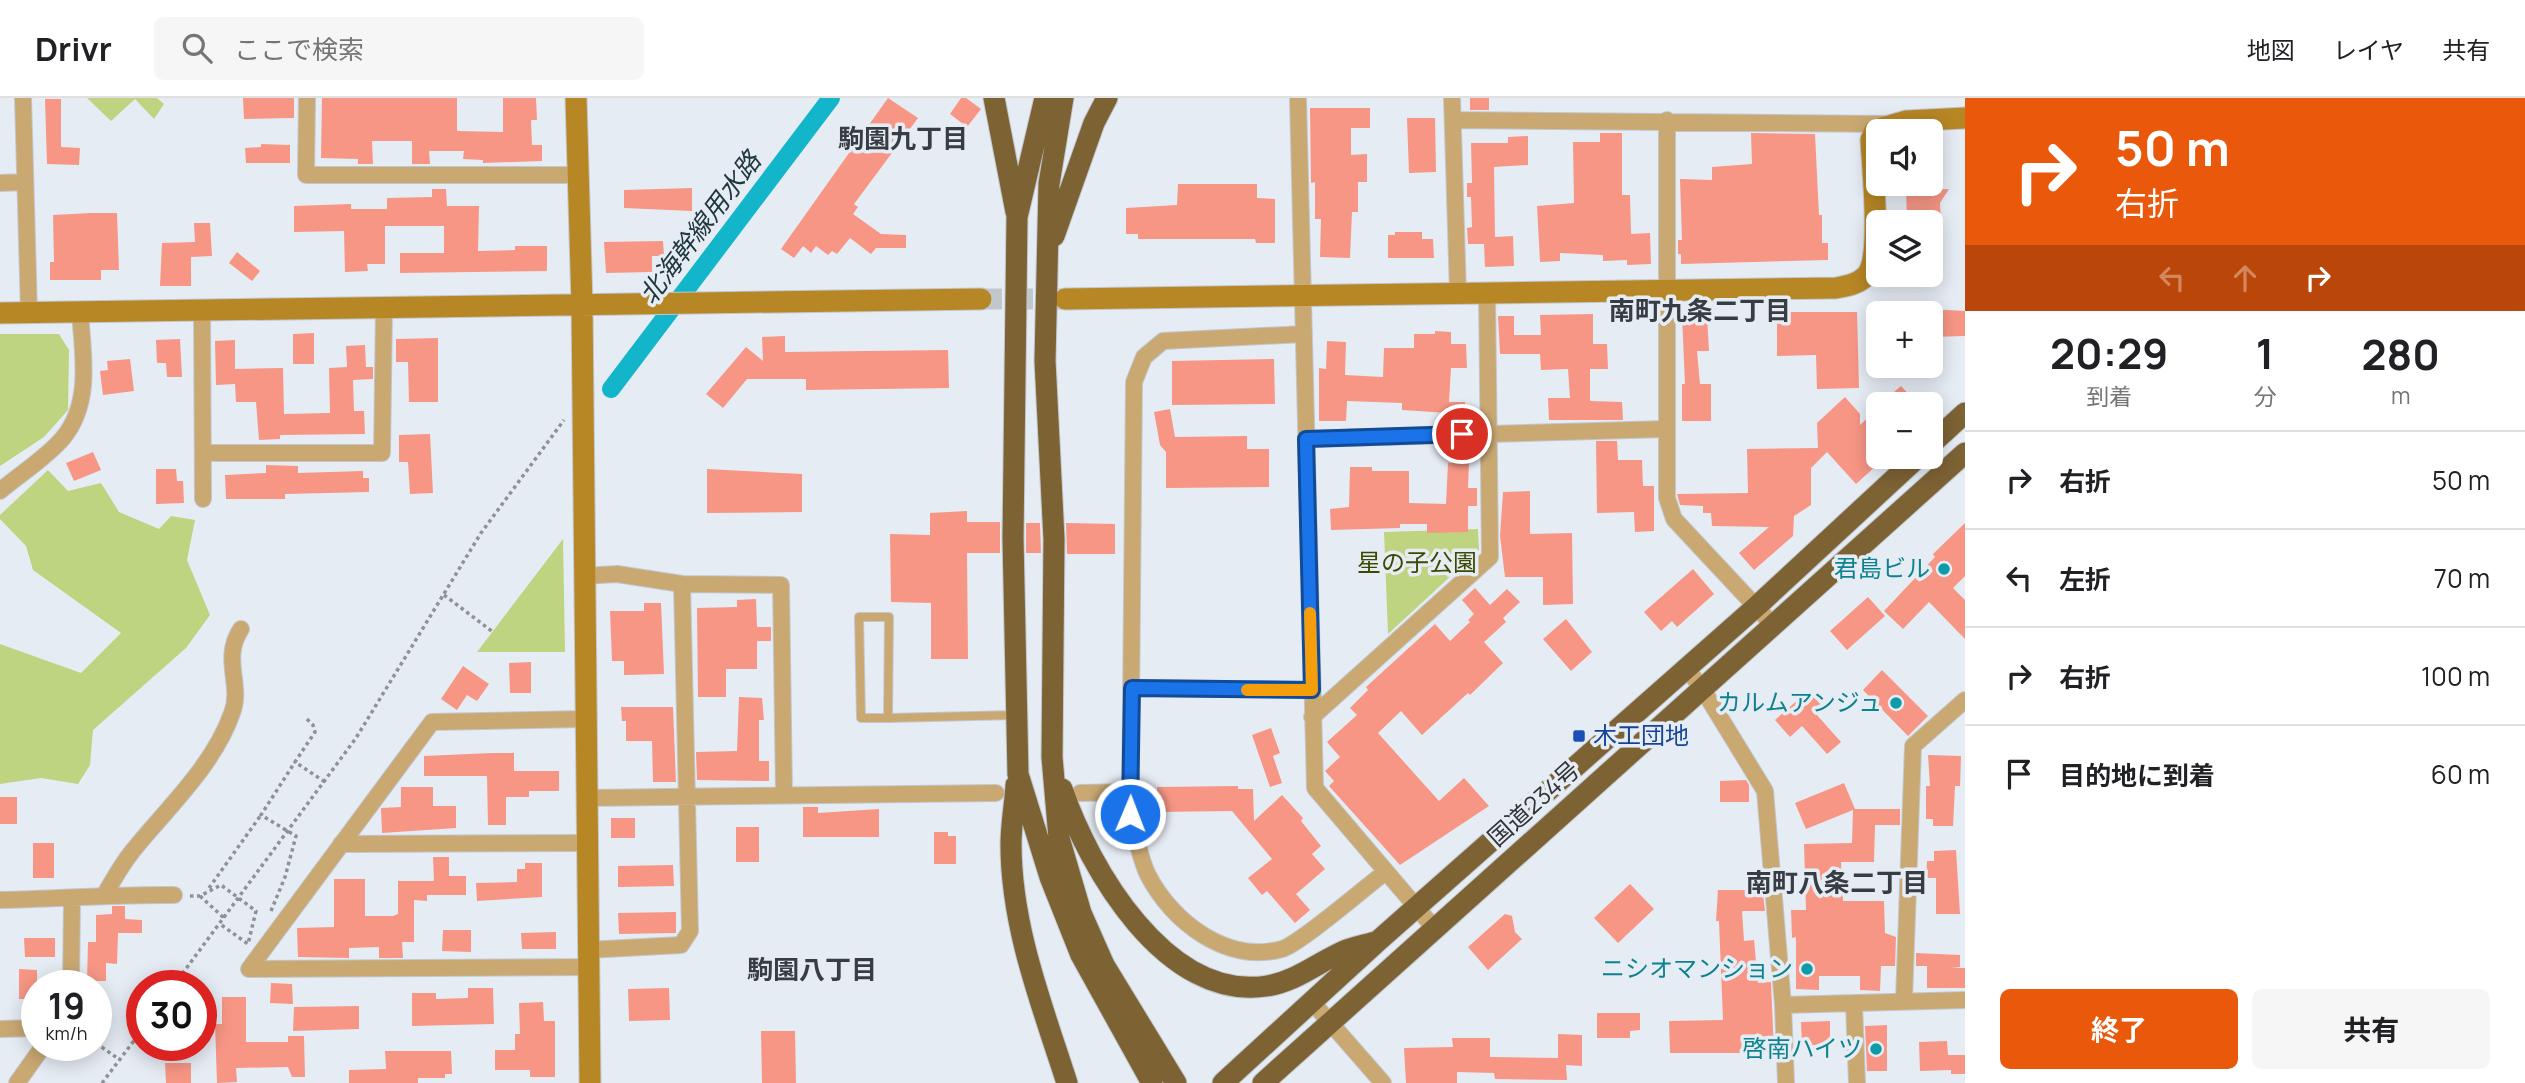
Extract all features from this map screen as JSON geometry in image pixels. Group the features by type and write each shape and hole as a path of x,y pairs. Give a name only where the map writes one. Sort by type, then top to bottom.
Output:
{"highway":[{"path":"995,98 1017,217 1013,538 1017,774 1011,843 1015,899 1024,949 1067,1083"},
{"path":"1017,217 1045,98"},
{"path":"1063,98 1049,184 1045,361 1054,539 1052,757 1059,838 1081,913 1104,965 1165,1080"},
{"path":"1047,258 1094,123 1108,98"},
{"path":"1943,433 1965,413"},
{"name":"国道234号","path":"1263,1083 1965,453"},
{"name":"国道234号","path":"1223,1083 1378,941 1757,606 1905,469"},
{"path":"1052,757 1069,807 1110,888 1131,918 1181,963 1207,978 1235,986 1264,986 1294,980 1343,951 1378,941"},
{"path":"1017,774 1050,877 1081,955 1165,1080"}],"street":[{"path":"23,98 29,313"},
{"path":"307,98 306,175 579,174"},
{"path":"576,98 583,304 584,719 590,1083"},
{"path":"1298,98 1315,788 1384,873 1435,929"},
{"path":"1452,98 1458,294"},
{"path":"1943,120 1965,118"},
{"path":"1453,120 1866,124"},
{"path":"1667,120 1667,498 1674,519 1773,625"},
{"path":"0,183 24,182"},
{"path":"1065,299 1836,288 1853,285 1872,268 1873,196"},
{"path":"1312,717 1490,557 1487,293"},
{"path":"0,313 981,299"},
{"path":"204,453 382,453 384,308"},
{"path":"202,311 203,499"},
{"path":"0,491 62,440 77,418 84,388 80,313"},
{"path":"1304,334 1163,341 1144,357 1134,382 1130,814 1148,875 1178,917 1216,944 1252,953 1284,949 1384,873"},
{"path":"1306,439 1666,429"},
{"path":"583,576 617,573 682,584 781,585 784,794"},
{"path":"584,719 432,722 248,969 588,959 681,945 687,940 690,931 682,584"},
{"path":"104,894 130,855 210,756 234,711 230,659 234,638 241,629"},
{"path":"1686,668 1702,688 1765,791 1783,1005 1786,1083"},
{"path":"1132,688 1312,690"},
{"path":"1904,1000 1913,746 1965,701"},
{"path":"585,798 996,793"},
{"path":"1080,793 1130,793"},
{"path":"341,845 586,843"},
{"path":"0,900 72,899 104,894 174,895"},
{"path":"71,970 72,899"},
{"path":"1783,1005 1965,1000"},
{"path":"1313,1003 1383,1083"},
{"path":"1854,1003 1857,1083"},
{"path":"0,1029 21,1028"},
{"path":"17,1083 33,1061"}],"lane":[{"path":"888,718 889,617 859,617 861,718 888,718 1016,715"}],"path":[{"path":"185,970 325,782 356,737 481,533 582,396"},
{"path":"444,595 493,632"},
{"path":"208,890 315,732 307,719"},
{"path":"295,762 325,782"},
{"path":"261,815 296,836 285,877 270,912"},
{"path":"174,895 200,896 221,885 240,897 256,911 250,946"},
{"path":"200,896 224,919"},
{"path":"250,946 262,923"},
{"path":"220,924 250,946"},
{"path":"102,1083 126,1052"},
{"path":"112,1055 120,1060"}],"green space":[{"path":"87,98 157,98 164,104 154,119 135,99 111,121"},
{"path":"0,334 59,334 69,350 68,410 44,437 0,466"},
{"path":"48,470 68,491 101,483 119,512 159,529 171,516 195,520 187,560 210,615 186,648 93,730 90,765 78,784 41,778 0,784 0,644 81,673 121,633 33,570 26,546 0,519 0,515"},
{"name":"星の子公園","path":"1478,529 1479,550 1388,634 1384,532"},
{"path":"563,539 565,652 477,652"}],"building":[{"path":"243,98 294,98 294,118 244,119"},
{"path":"322,98 457,98 457,131 503,132 503,98 536,98 537,120 531,120 532,145 542,145 542,161 483,163 483,160 463,159 464,151 429,151 430,164 412,164 412,141 372,141 373,164 358,164 358,159 321,158"},
{"path":"888,98 918,118 854,204 858,207 853,214 881,234 906,235 906,248 876,248 871,254 850,238 837,254 832,251 828,255 816,246 811,253 803,246 794,258 781,249"},
{"path":"961,98 966,98 981,109 967,127 950,114"},
{"path":"1470,98 1489,98 1489,110 1470,110"},
{"path":"45,99 61,99 61,147 80,148 79,165 47,164"},
{"path":"1310,108 1370,108 1370,128 1351,128 1351,155 1367,154 1367,182 1358,182 1358,212 1352,212 1350,258 1320,257 1321,219 1315,219 1315,182 1311,183"},
{"path":"1407,118 1435,118 1436,172 1409,173"},
{"path":"1600,133 1622,133 1622,195 1630,195 1631,234 1650,233 1651,264 1627,265 1627,260 1603,261 1603,255 1560,253 1560,261 1540,262 1537,206 1574,203 1573,142 1600,142"},
{"path":"1751,133 1815,134 1819,215 1822,215 1822,243 1828,243 1828,260 1681,264 1681,254 1678,254 1678,240 1682,240 1680,179 1712,180 1712,167 1752,164"},
{"path":"1528,136 1528,165 1494,167 1495,237 1513,236 1514,266 1485,267 1484,244 1468,244 1467,228 1472,227 1471,197 1467,197 1467,183 1472,183 1471,143 1508,143 1508,137"},
{"path":"261,144 290,145 290,163 246,163 245,148 261,147"},
{"path":"1178,184 1257,184 1257,198 1275,199 1275,243 1256,243 1255,239 1138,239 1138,234 1126,234 1126,208 1177,205"},
{"path":"692,188 692,211 624,208 624,190"},
{"path":"432,189 446,189 447,206 479,206 478,251 515,250 515,246 547,246 547,271 400,273 400,253 444,253 444,226 385,226 385,264 367,264 368,271 345,272 344,231 294,232 294,206 351,204 351,209 387,209 387,198 432,197"},
{"path":"1943,189 1949,189 1940,203 1940,210 1907,210 1906,196 1943,196"},
{"path":"117,213 119,270 101,270 101,280 50,280 50,262 54,262 53,215"},
{"path":"194,223 210,223 212,256 191,257 191,286 160,286 162,243 195,242"},
{"path":"1395,232 1422,232 1422,239 1433,239 1434,258 1388,258 1388,235 1395,235"},
{"path":"663,241 664,256 652,256 652,272 606,273 604,242"},
{"path":"237,252 260,271 252,281 229,263"},
{"path":"1943,310 1965,311 1965,336 1943,337"},
{"path":"1783,312 1857,312 1859,388 1817,389 1816,355 1777,356 1777,315"},
{"path":"1593,314 1593,344 1607,344 1608,369 1590,369 1590,401 1622,402 1623,420 1549,420 1548,398 1570,398 1568,369 1541,370 1540,354 1500,354 1498,316 1514,316 1514,335 1541,335 1540,315"},
{"path":"1682,316 1707,316 1709,351 1697,351 1700,384 1711,384 1711,421 1682,421 1682,384 1685,384"},
{"path":"1435,331 1451,332 1451,344 1466,344 1467,368 1451,368 1449,402 1465,402 1464,422 1448,421 1448,413 1402,410 1402,403 1347,401 1346,421 1319,421 1319,368 1326,369 1327,341 1346,342 1345,375 1383,377 1384,348 1414,348 1414,334 1435,334"},
{"path":"314,333 314,364 293,364 293,334"},
{"path":"785,336 785,352 948,350 949,388 806,390 806,379 747,379 723,408 706,394 746,347 763,361 762,337"},
{"path":"438,338 438,402 409,402 408,362 396,362 396,339"},
{"path":"180,339 182,377 167,377 166,363 157,363 156,340"},
{"path":"235,340 235,369 283,368 284,414 330,413 329,368 347,367 346,346 365,345 366,367 373,367 373,379 353,380 354,411 364,411 365,434 280,435 280,439 259,440 256,402 236,402 235,384 216,385 215,341"},
{"path":"130,359 134,391 103,395 100,371 108,370 107,361"},
{"path":"1274,359 1275,404 1172,405 1172,361"},
{"path":"1901,386 1907,392 1894,392"},
{"path":"1845,397 1860,414 1860,425 1866,419 1866,469 1872,469 1856,484 1827,452 1811,468 1811,505 1794,516 1793,536 1754,570 1739,553 1769,527 1712,526 1711,513 1703,513 1703,506 1680,505 1677,494 1748,493 1747,449 1818,448 1817,423"},
{"path":"1170,409 1175,437 1247,436 1247,449 1269,449 1269,487 1166,488 1166,452 1160,445 1154,412"},
{"path":"430,434 433,493 410,494 408,462 399,462 399,435"},
{"path":"1596,441 1617,441 1618,460 1642,460 1643,486 1654,486 1654,531 1635,532 1634,512 1597,513"},
{"path":"93,452 101,470 74,481 66,463"},
{"path":"1448,463 1469,463 1468,488 1477,488 1477,506 1468,506 1468,532 1427,533 1427,524 1400,524 1400,528 1331,530 1330,509 1349,507 1350,467 1372,467 1372,471 1409,471 1409,503 1446,504"},
{"path":"266,465 298,466 298,473 363,471 363,478 369,478 369,492 285,494 285,499 226,499 225,475 266,473"},
{"path":"156,469 176,469 177,481 183,481 184,503 156,504"},
{"path":"707,469 802,474 802,512 707,513"},
{"path":"1530,491 1530,534 1572,533 1573,604 1543,605 1543,577 1505,577 1500,536 1503,492"},
{"path":"967,511 967,522 1000,522 1000,553 967,553 968,659 931,659 931,603 891,602 890,534 930,535 930,513"},
{"path":"1026,523 1040,523 1041,553 1026,553"},
{"path":"1066,523 1115,524 1115,554 1067,554"},
{"path":"1965,523 1965,576 1953,588 1965,600 1965,639 1929,602 1903,629 1884,611 1935,557 1933,554"},
{"path":"1693,569 1714,594 1677,627 1672,621 1661,631 1644,612"},
{"path":"1475,588 1490,605 1507,589 1520,602 1503,618 1506,622 1484,642 1503,663 1422,735 1401,711 1378,733 1439,801 1464,778 1489,806 1400,865 1329,786 1334,781 1325,771 1340,757 1327,742 1357,715 1350,708 1368,690 1366,687 1435,624 1450,641 1470,622 1468,620 1474,614 1462,600"},
{"path":"1868,597 1885,616 1847,650 1830,631"},
{"path":"756,599 757,627 771,627 771,641 757,641 757,669 726,669 726,697 698,697 697,608 737,607 737,600"},
{"path":"644,603 661,603 664,674 624,675 624,661 612,661 610,611 644,611"},
{"path":"1566,619 1592,652 1571,671 1543,639"},
{"path":"531,662 531,693 510,693 509,663"},
{"path":"463,666 489,684 477,701 467,695 457,710 441,699"},
{"name":"カルムアンジュ","path":"1882,670 1928,716 1908,736 1863,690"},
{"path":"1808,691 1823,707 1816,714 1841,742 1827,754 1802,726 1790,737 1775,720"},
{"path":"739,697 762,698 764,720 759,720 759,761 769,761 769,781 697,780 696,752 737,751"},
{"path":"621,707 673,707 676,782 653,782 652,741 626,741 626,721 622,721"},
{"path":"1271,728 1280,753 1273,756 1282,783 1270,787 1252,735"},
{"path":"514,753 514,771 559,771 559,791 529,791 529,797 506,797 506,825 488,825 487,776 424,776 424,756"},
{"path":"1928,755 1961,756 1960,786 1955,786 1953,826 1933,826 1933,819 1926,819 1926,786 1930,786"},
{"path":"1746,780 1749,785 1749,802 1720,802 1720,781"},
{"path":"1844,783 1855,809 1900,809 1900,825 1875,825 1874,862 1841,862 1843,901 1884,901 1885,933 1896,937 1895,966 1881,966 1880,991 1860,990 1860,976 1819,976 1819,990 1796,989 1796,937 1792,938 1791,910 1806,910 1804,844 1852,843 1853,810 1806,829 1795,803"},
{"path":"1238,786 1238,789 1253,789 1254,821 1282,795 1303,818 1301,821 1321,846 1312,854 1325,869 1296,894 1310,910 1295,923 1267,891 1262,895 1248,878 1272,859 1232,811 1157,812 1157,787"},
{"path":"401,787 433,787 433,806 456,806 456,828 382,833 381,808 401,807"},
{"path":"0,797 17,797 17,824 0,824"},
{"path":"803,807 818,807 818,813 879,809 879,837 803,837"},
{"path":"611,818 635,818 635,838 611,838"},
{"path":"736,827 759,827 759,862 736,862"},
{"path":"934,832 948,832 948,836 956,836 956,864 934,864"},
{"path":"33,843 54,843 54,878 33,878"},
{"path":"1956,850 1960,914 1936,914 1936,878 1926,878 1927,861 1934,861 1934,851"},
{"path":"433,857 449,857 449,876 466,876 466,895 427,895 427,901 414,900 414,942 402,942 403,958 379,958 379,947 349,948 349,958 298,957 297,928 334,927 334,879 365,879 365,916 393,916 398,914 398,881 434,881"},
{"path":"525,863 542,863 542,897 477,901 476,883 517,882 517,869 525,869"},
{"path":"673,865 674,886 618,887 618,866"},
{"path":"1630,884 1654,909 1618,943 1594,918"},
{"path":"1718,890 1751,890 1751,895 1763,894 1765,911 1742,911 1744,941 1754,940 1758,983 1771,982 1774,1053 1670,1053 1669,1021 1723,1020 1719,921 1716,921"},
{"path":"112,906 125,906 125,919 142,920 142,933 118,933 117,964 106,963 106,970 87,970 88,942 96,942 96,915 112,914"},
{"path":"676,912 676,933 619,934 618,913"},
{"path":"1505,914 1512,916 1515,932 1522,939 1488,970 1468,947"},
{"path":"443,930 471,930 471,952 442,951"},
{"path":"556,932 556,949 522,949 521,933"},
{"path":"24,938 55,938 55,957 25,957"},
{"path":"1916,953 1960,955 1960,967 1951,968 1965,968 1965,988 1927,988 1927,966 1916,966"},
{"path":"19,969 37,970 21,970 19,999"},
{"path":"271,983 292,984 293,1004 270,1003"},
{"path":"468,988 493,988 494,1024 412,1026 412,993 436,993 436,999 468,998"},
{"path":"669,988 670,1020 629,1021 628,989"},
{"path":"222,997 246,997 246,1042 288,1042 288,1036 304,1036 305,1077 292,1077 288,1067 236,1068 237,1082 217,1083 217,1024 222,1024"},
{"path":"543,1002 544,1021 555,1021 555,1077 530,1077 530,1070 495,1070 495,1050 515,1050 515,1034 520,1034 519,1003"},
{"path":"359,1006 359,1029 293,1031 294,1007"},
{"path":"1597,1013 1640,1013 1640,1030 1630,1031 1630,1038 1597,1038"},
{"path":"1830,1021 1830,1045 1802,1045 1801,1022"},
{"name":"啓南ハイツ","path":"1887,1025 1887,1071 1867,1071 1865,1026"},
{"path":"761,1031 795,1031 796,1083 762,1083"},
{"path":"1558,1034 1582,1035 1582,1066 1566,1065 1567,1080 1495,1079 1494,1073 1457,1072 1457,1083 1406,1083 1404,1048 1453,1047 1452,1038 1490,1038 1490,1057 1558,1058"},
{"path":"1947,1041 1948,1055 1965,1055 1965,1074 1951,1074 1951,1070 1920,1071 1919,1042"},
{"path":"385,1051 451,1051 452,1074 445,1074 445,1078 418,1078 418,1083 349,1083 349,1070 386,1069"},
{"path":"165,1063 191,1063 191,1083 166,1083"}],"waterway":[{"name":"北海幹線用水路","path":"611,389 831,98"}],"tunnel":[{"path":"981,299 1063,299"}],"slow traffic":[{"path":"1247,690 1312,690 1310,613"}],"place":[{"name":"君島ビル","path":"1944,569"},
{"name":"カルムアンジュ","path":"1896,703"},
{"name":"木工団地","path":"1579,736"},
{"name":"ニシオマンション","path":"1807,969"},
{"name":"啓南ハイツ","path":"1876,1049"}],"district":[{"name":"駒園九丁目","path":"903,139"},
{"name":"南町九条二丁目","path":"1700,311"},
{"name":"南町八条二丁目","path":"1837,883"},
{"name":"駒園八丁目","path":"812,970"}],"route":[{"path":"1130,814 1132,688 1312,690 1306,439 1462,434"}]}
